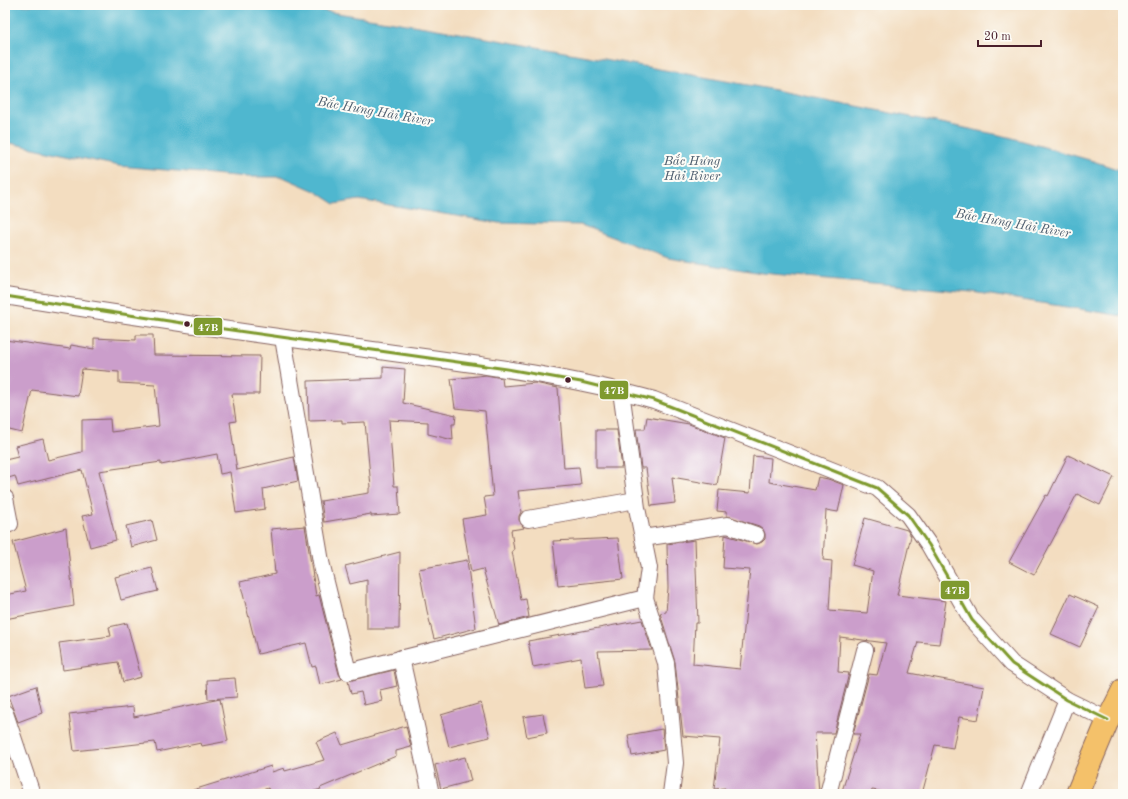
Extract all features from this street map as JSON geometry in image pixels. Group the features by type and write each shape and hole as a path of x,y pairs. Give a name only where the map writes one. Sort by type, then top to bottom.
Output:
{"main road":[{"path":"1077,794 1108,720 1123,690"}],"street":[{"path":"5,296 178,324 486,366 621,391 654,400 877,488 908,515 929,545 972,620 1012,664 1068,700 1108,720"},
{"path":"283,338 321,562 348,672 645,598"},
{"path":"621,391 636,500 650,568 645,598 666,663 676,763 671,794"},
{"path":"5,498 10,524"},
{"path":"528,519 636,500"},
{"path":"643,538 728,525 756,535"},
{"path":"828,794 865,650"},
{"path":"401,658 431,794"},
{"path":"1029,794 1068,700"},
{"path":"5,713 32,794"}],"water":[{"name":"Bắc Hưng Hải River","path":"5,5 287,5 431,28 770,89 1009,137 1123,171 1123,316 972,292 762,273 668,258 581,225 499,223 359,200 335,204 315,191 283,177 247,177 119,166 5,142"}],"building":[{"path":"136,335 153,335 154,355 260,356 259,394 232,394 236,421 230,422 237,470 294,457 298,481 263,489 265,509 236,513 230,472 220,474 217,454 161,465 161,462 99,471 116,540 90,547 82,516 93,514 82,470 18,486 15,476 5,479 5,460 18,457 15,446 43,439 48,460 82,452 82,420 110,419 111,432 159,426 155,385 119,383 119,372 82,369 78,396 32,390 22,433 5,429 5,340 70,349 71,345 94,349 94,338 136,340"},
{"path":"383,367 405,369 403,403 456,415 455,424 452,424 453,440 428,434 428,422 389,420 394,486 398,486 400,514 371,516 371,514 324,522 321,501 369,493 369,488 371,487 365,422 342,423 342,420 309,421 308,381 383,378"},
{"path":"486,375 502,378 503,386 535,383 558,388 564,468 579,467 581,485 518,491 521,512 519,520 524,528 511,530 514,550 512,551 521,600 526,599 529,617 499,625 483,569 471,572 462,519 487,515 484,497 493,496 485,411 455,408 451,379"},
{"path":"647,417 689,424 725,438 717,485 672,477 675,503 651,506 646,468 641,468 636,429 645,429"},
{"path":"596,430 617,430 622,468 596,468"},
{"path":"1068,455 1114,477 1100,505 1077,494 1034,575 1009,562 1046,495 1048,496"},
{"path":"753,456 771,458 769,482 815,490 818,477 844,485 838,512 826,510 823,560 832,561 829,610 867,613 873,571 852,565 865,518 907,530 911,536 897,595 946,601 939,644 918,642 909,673 984,687 978,720 959,717 953,748 935,745 922,794 896,794 872,790 871,794 841,794 860,734 853,734 869,674 877,675 886,643 840,637 838,672 849,673 834,733 815,733 819,794 725,794 725,788 714,789 720,739 683,736 675,662 660,613 666,612 668,588 667,544 695,540 698,623 695,623 693,664 740,669 750,570 723,568 725,535 757,544 765,539 765,534 763,529 759,526 727,516 727,512 717,511 719,490 750,493"},
{"path":"152,520 157,540 131,547 126,526"},
{"path":"305,526 316,596 319,595 339,674 342,679 320,685 316,666 312,667 306,643 258,654 240,582 275,574 271,529"},
{"path":"66,528 74,606 5,619 5,595 26,591 13,542"},
{"path":"618,538 623,579 558,586 553,541"},
{"path":"400,552 399,629 367,629 367,580 350,584 345,566"},
{"path":"467,560 476,628 434,639 419,569"},
{"path":"152,568 158,591 121,600 115,577"},
{"path":"1070,594 1099,607 1080,647 1051,634"},
{"path":"642,620 652,650 598,651 603,686 585,688 581,658 533,667 528,641"},
{"path":"127,623 141,677 123,682 118,662 63,670 59,643 111,636 109,627"},
{"path":"394,670 397,686 380,690 382,701 364,705 361,692 351,694 348,681"},
{"path":"235,678 237,697 208,699 207,680"},
{"path":"36,686 42,713 18,722 8,696"},
{"path":"220,699 228,741 202,746 201,743 157,752 155,742 74,751 69,714 133,707 134,717"},
{"path":"481,703 490,737 449,747 441,715"},
{"path":"543,714 547,733 527,737 523,717"},
{"path":"406,726 411,747 396,751 396,756 320,788 321,789 305,794 270,794 268,788 250,794 193,794 193,790 271,766 272,772 284,768 285,771 324,760 316,742 337,733 342,745"},
{"path":"662,729 664,750 632,756 628,735"},
{"path":"465,757 471,781 441,789 435,765"}],"transit line":[{"name":"47B","path":"5,296 182,323 507,369 581,382 654,400 877,488 908,515 929,545 972,620 1012,664 1067,700 1108,720"}]}
